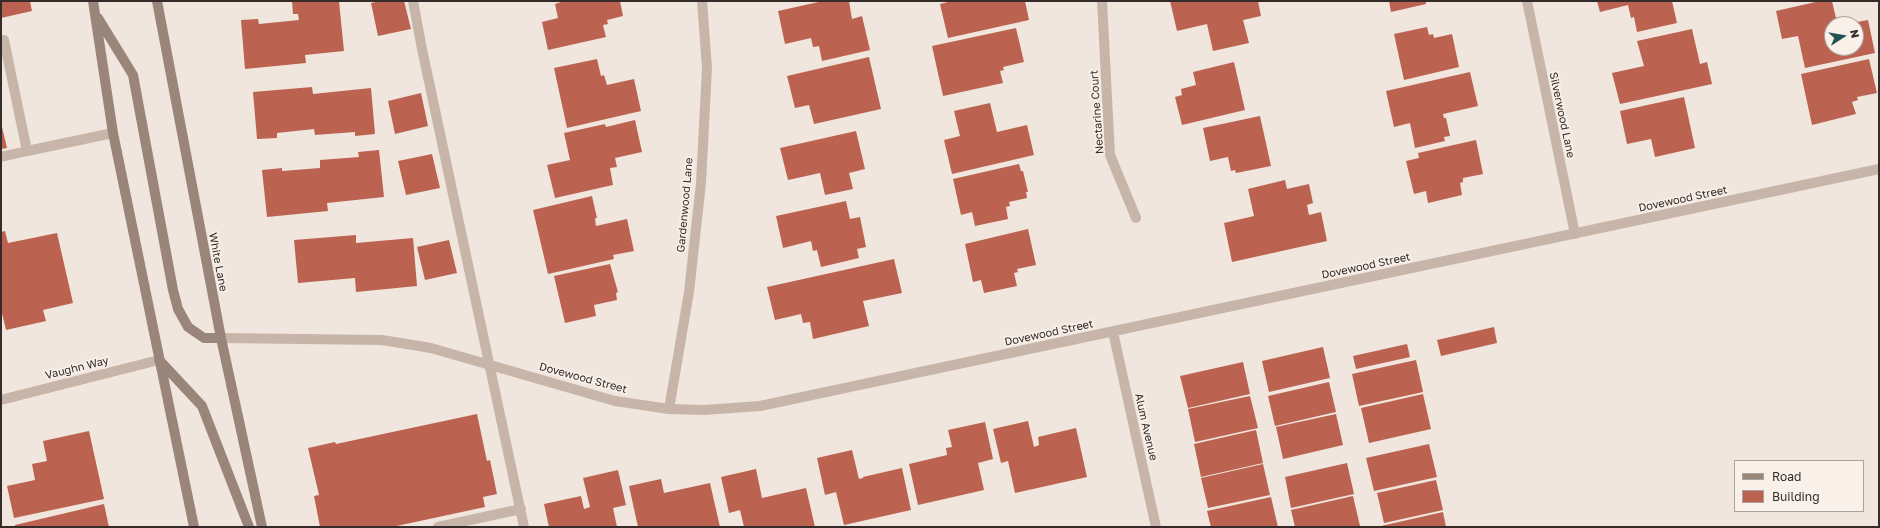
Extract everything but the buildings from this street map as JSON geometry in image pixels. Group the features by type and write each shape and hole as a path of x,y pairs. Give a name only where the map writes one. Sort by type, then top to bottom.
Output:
{"main road":[{"path":"93,1 114,133 194,527"},
{"name":"White Lane","path":"157,1 220,338 262,527"},
{"path":"95,13 133,75 173,290 178,309 188,327 204,338 220,338"},
{"path":"159,360 202,406 249,527"}],"street":[{"path":"413,1 524,527"},
{"name":"Gardenwood Lane","path":"669,409 688,292 701,183 707,68 702,1"},
{"name":"Nectarine Court","path":"1102,1 1110,155 1136,218"},
{"name":"Silverwood Lane","path":"1527,1 1575,234"},
{"path":"4,40 26,151"},
{"path":"1,157 114,133"},
{"name":"Dovewood Street","path":"220,338 382,340 430,348 615,401 669,409 704,410 760,406 1879,169"},
{"name":"Alum Avenue","path":"1113,332 1156,527"},
{"name":"Vaughn Way","path":"1,400 159,360"},
{"path":"438,527 521,509"}]}
